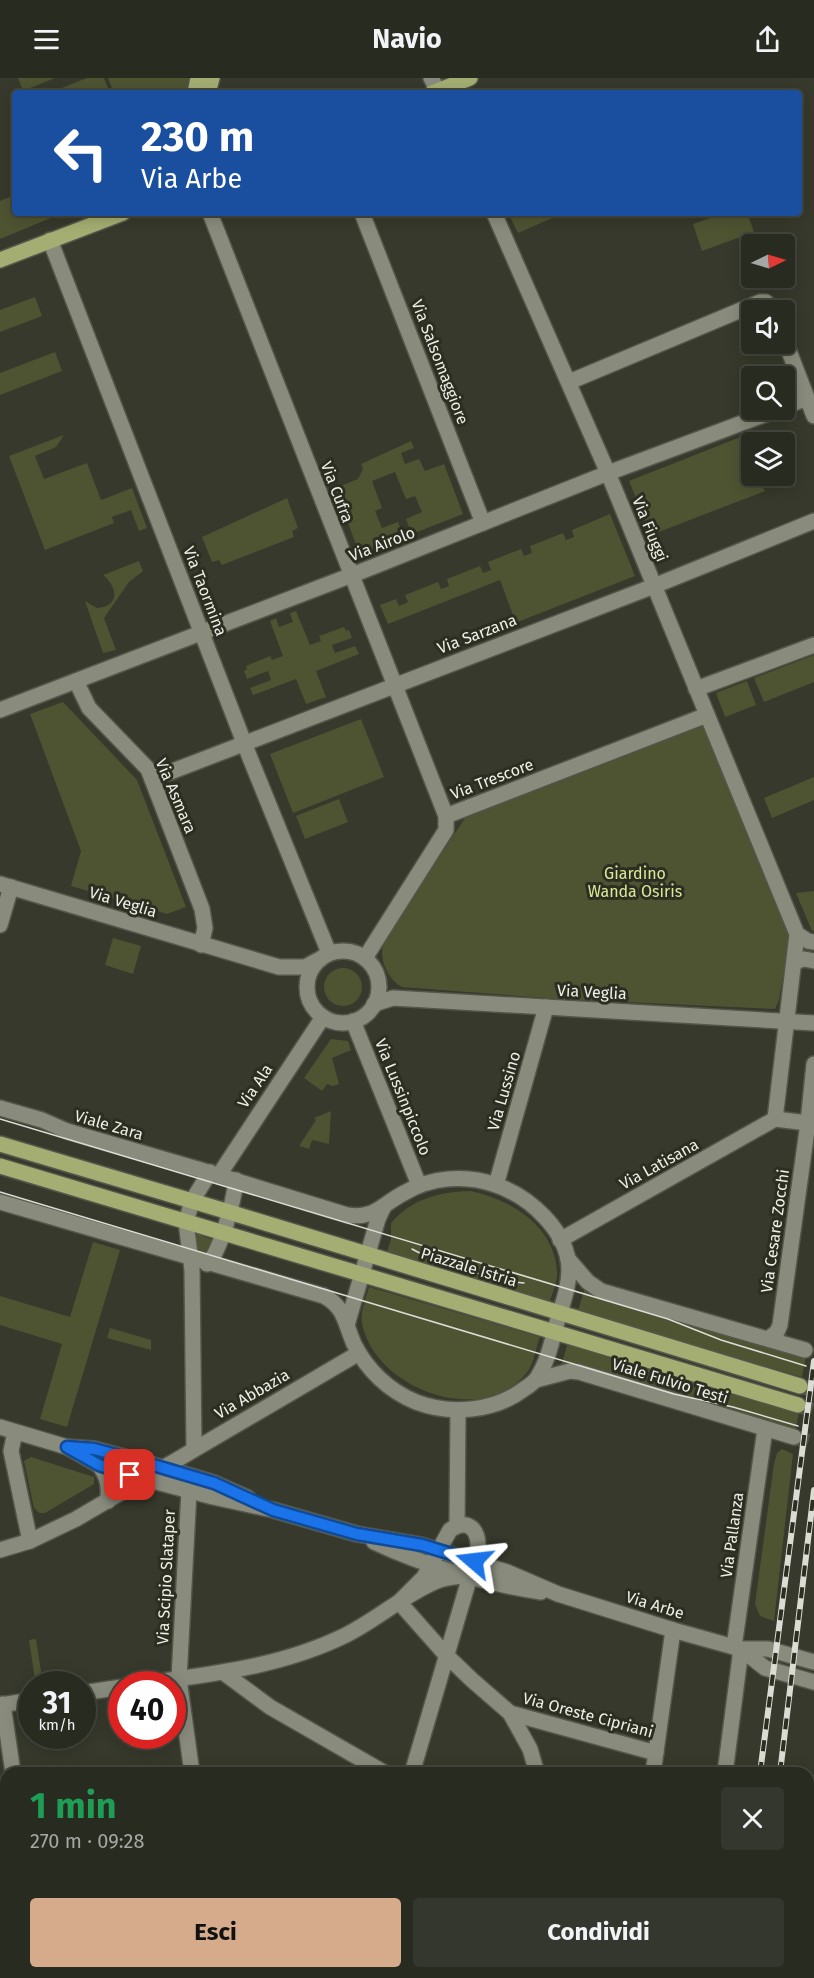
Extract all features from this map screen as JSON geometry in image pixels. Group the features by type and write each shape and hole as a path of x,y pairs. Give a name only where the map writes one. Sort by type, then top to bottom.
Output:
{"main road":[{"path":"435,89 470,78"},
{"path":"0,260 115,216"},
{"path":"0,1144 367,1254"},
{"path":"0,1166 554,1332"},
{"name":"Piazzale Istria","path":"367,1254 560,1314"},
{"name":"Viale Fulvio Testi","path":"560,1314 800,1386"},
{"name":"Viale Fulvio Testi","path":"554,1332 798,1405"}],"street":[{"name":"Via Cufra","path":"211,216 446,816"},
{"name":"Via Salsomaggiore","path":"363,216 483,523"},
{"name":"Via Fiuggi","path":"495,216 608,473 797,934"},
{"name":"Via Taormina","path":"50,240 245,744 324,957"},
{"path":"569,382 741,310"},
{"path":"790,354 814,416"},
{"path":"795,402 807,398"},
{"name":"Via Airolo","path":"0,710 608,473 750,420"},
{"name":"Via Sarzana","path":"152,780 814,521"},
{"path":"696,689 814,645"},
{"name":"Via Asmara","path":"76,681 89,708 144,763 202,909 205,928 201,945"},
{"name":"Via Trescore","path":"365,958 446,830 446,816 707,715"},
{"path":"0,926 6,886"},
{"name":"Via Veglia","path":"6,886 271,965 294,968 310,966 324,957"},
{"path":"797,934 807,941 814,942"},
{"path":"797,934 775,1119 808,1123"},
{"path":"379,985 374,1004 362,1017 353,1022 338,1023 323,1017 315,1010 309,1000 307,988 308,977 324,957 348,951 365,958 372,966 379,985 393,998"},
{"path":"795,962 804,959 814,961"},
{"name":"Via Veglia","path":"271,965 299,980 305,987 309,1000"},
{"name":"Via Veglia","path":"374,1004 393,998 814,1023"},
{"name":"Via Lussino","path":"496,1185 546,1007"},
{"name":"Via Ala","path":"214,1173 323,1017"},
{"name":"Via Lussinpiccolo","path":"353,1022 419,1185"},
{"name":"Via Cesare Zocchi","path":"768,1339 777,1332 780,1325 814,1065"},
{"name":"Viale Zara","path":"0,1108 42,1120 67,1131 214,1173 347,1215 368,1216 384,1206"},
{"name":"Via Latisana","path":"560,1240 775,1119"},
{"path":"194,1449 192,1270 186,1222 192,1201 214,1173"},
{"path":"347,1324 367,1254 384,1206 402,1193 419,1185 440,1180 472,1179 496,1185 529,1203 544,1216 560,1240 568,1259 588,1282 601,1291 805,1350"},
{"path":"207,1264 214,1256 222,1233 235,1195 236,1180"},
{"path":"0,1202 207,1264 324,1296 340,1308 359,1353 373,1372 398,1393 428,1406 458,1410 475,1409 500,1402 515,1395 536,1380 545,1364 560,1314 568,1282 568,1259"},
{"name":"Via Abbazia","path":"0,1550 30,1540 76,1519 359,1353"},
{"name":"Viale Fulvio Testi","path":"536,1380 570,1371 579,1372 794,1437"},
{"path":"457,1525 458,1410"},
{"path":"8,1429 30,1540"},
{"name":"Via Arbe","path":"8,1429 67,1447 99,1465 189,1491 273,1510 357,1534 385,1547 523,1578 558,1594 738,1648"},
{"name":"Via Pallanza","path":"726,1767 765,1429"},
{"name":"Via Arbe","path":"67,1447 94,1449 214,1483 273,1510"},
{"path":"99,1465 106,1474 108,1501"},
{"name":"Via Scipio Slataper","path":"179,1671 189,1491"},
{"path":"399,1602 424,1577 450,1530 457,1525 464,1525 477,1533 478,1549 414,1767"},
{"path":"186,1678 224,1673 282,1660 314,1649 347,1635 399,1602 438,1581 471,1568"},
{"path":"399,1602 446,1655 510,1713 530,1749 535,1767"},
{"path":"654,1767 673,1630"},
{"path":"738,1648 768,1649 814,1662"},
{"path":"738,1648 765,1668 814,1682"},
{"path":"224,1673 270,1707 375,1767"},
{"path":"12,1767 2,1705 18,1702"},
{"name":"Via Oreste Cipriani","path":"510,1713 656,1753"},
{"name":"Via Scipio Slataper","path":"186,1730 191,1767"}],"green space":[{"path":"18,78 55,78 25,90 23,90"},
{"path":"87,78 104,78 109,90 57,90"},
{"path":"108,78 190,78 188,90 113,90"},
{"path":"12,196 12,216 56,216 0,239 0,201"},
{"path":"512,216 557,216 518,233 510,217"},
{"path":"716,216 748,216 754,232 741,234 741,237 702,251 693,224"},
{"path":"35,297 42,316 0,332 0,310"},
{"path":"55,352 62,371 0,395 0,373"},
{"path":"64,435 56,447 35,456 44,479 87,463 101,500 132,488 147,528 139,531 131,510 112,517 114,523 45,550 9,456"},
{"path":"741,437 741,486 762,486 765,491 651,535 629,481"},
{"path":"411,441 414,448 401,453 405,464 419,459 425,471 444,464 463,514 412,534 406,519 422,512 415,496 406,499 395,472 372,481 382,508 375,511 382,528 398,522 404,537 360,555 335,488 358,479 363,469 361,464"},
{"path":"287,498 298,528 292,531 294,537 222,565 219,560 212,562 202,537"},
{"path":"610,514 635,576 487,634 484,627 513,615 500,580 388,624 380,605 396,599 399,606 408,602 405,595 438,582 441,589 449,586 447,579 480,566 483,573 491,570 488,562 521,549 524,556 532,553 530,546 563,533 566,540 574,537 572,530"},
{"path":"139,561 143,571 129,582 104,618 116,650 103,653 85,601 97,608 110,604 114,590 103,575"},
{"path":"296,611 310,645 321,641 319,636 344,627 346,631 349,630 352,638 332,645 335,653 355,646 359,654 316,671 326,697 306,704 296,679 253,695 250,688 271,680 268,671 247,679 244,671 247,669 246,666 270,656 272,660 283,656 270,621 276,618 279,627 293,622 290,613"},
{"path":"814,655 814,682 764,702 754,678"},
{"path":"747,681 756,705 725,717 716,693"},
{"path":"63,702 137,780 186,907 167,914 71,886 81,851 30,714"},
{"path":"361,719 384,777 293,813 270,754"},
{"name":"Giardino Wanda Osiris","path":"703,726 790,934 779,1000 775,1009 560,999 402,987 392,979 383,961 384,941 465,818"},
{"path":"814,777 814,800 772,818 764,798"},
{"path":"339,799 348,822 305,839 296,816"},
{"path":"814,891 814,930 812,931 796,893"},
{"path":"113,938 141,946 133,974 105,965"},
{"path":"343,968 357,973 362,987 357,1001 343,1006 329,1001 324,987 329,973"},
{"path":"331,1039 348,1041 351,1050 332,1058 339,1084 333,1086 327,1084 322,1091 304,1078"},
{"path":"331,1111 329,1144 312,1140 309,1149 299,1146 316,1120 314,1118"},
{"path":"470,1191 486,1195 516,1209 541,1230 550,1244 557,1276 549,1303 387,1252 391,1239 391,1223 408,1208 436,1195"},
{"path":"195,1233 213,1240 214,1244 203,1255 197,1255"},
{"path":"93,1242 120,1250 67,1427 40,1419 62,1344 0,1325 0,1296 70,1317"},
{"path":"369,1287 540,1337 530,1368 509,1389 486,1398 460,1399 433,1394 408,1383 387,1367 371,1346 362,1323"},
{"path":"585,1287 806,1356 802,1377 578,1311"},
{"path":"110,1328 151,1340 151,1350 107,1338"},
{"path":"568,1342 799,1413 795,1431 561,1366"},
{"path":"782,1449 793,1454 774,1621 760,1616 755,1604 774,1464 777,1453"},
{"path":"31,1457 94,1477 94,1484 45,1513 39,1513 34,1508 24,1461"},
{"path":"36,1639 41,1671 34,1671 29,1640"}],"tunnel":[{"path":"800,1386 814,1390"},
{"path":"798,1405 814,1411"},
{"path":"794,1437 814,1443"}],"tram line":[{"path":"0,1119 668,1319 721,1340 806,1366"},
{"path":"0,1192 674,1394 733,1407 798,1426"},
{"path":"412,1249 435,1260 467,1270 498,1279 524,1283"}],"railway":[{"path":"761,1767 814,1361"},
{"path":"781,1767 814,1490"}],"route":[{"path":"130,1475 99,1465 67,1447 94,1449 143,1462 214,1483 273,1510 357,1534 422,1545 474,1561"}]}
